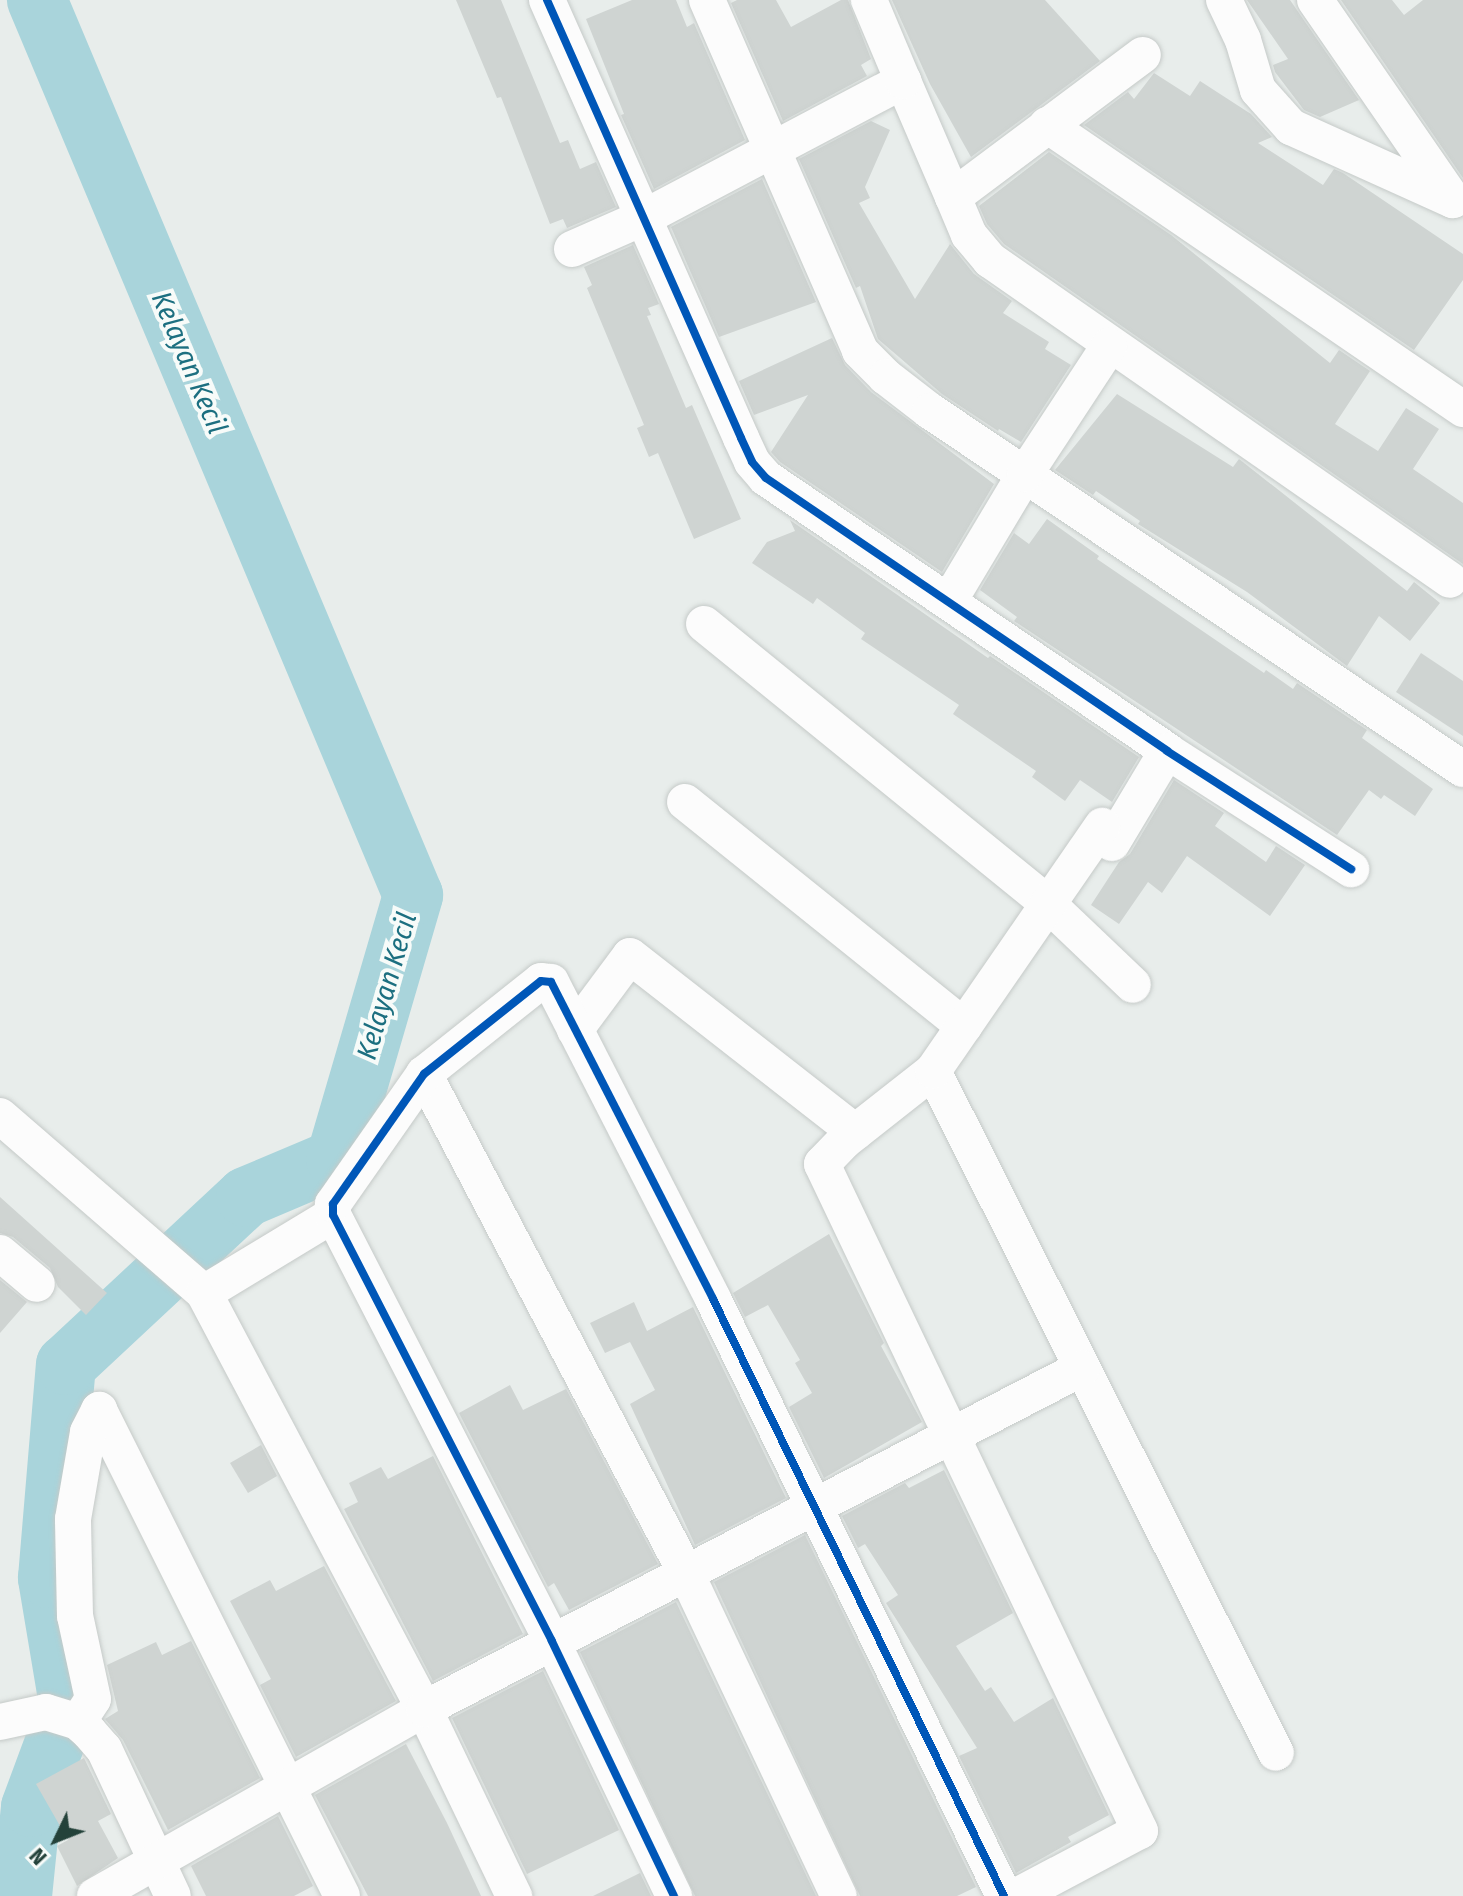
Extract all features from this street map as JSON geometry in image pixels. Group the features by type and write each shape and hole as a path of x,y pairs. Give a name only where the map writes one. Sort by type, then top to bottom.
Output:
{"street":[{"path":"547,0 752,462 766,478 1167,751 1351,869"},
{"path":"707,0 860,351 930,411 1463,769"},
{"path":"869,0 969,235 990,260 1109,346 1450,580"},
{"path":"1315,0 1458,207"},
{"path":"1226,1 1243,40 1258,90 1291,127 1458,207"},
{"path":"953,197 1143,55"},
{"path":"572,249 645,217 770,148 903,81"},
{"path":"1047,125 1463,409"},
{"path":"949,601 1025,474 1109,346"},
{"path":"704,624 1048,904 1133,985"},
{"path":"1017,1896 1140,1831 822,1164 855,1132 933,1071 1048,904 1107,834 1167,751"},
{"path":"685,802 964,1026"},
{"path":"575,1030 630,956 855,1132"},
{"path":"674,1896 552,1641 333,1215 333,1204 424,1074 541,981 551,982 713,1299 1004,1896"},
{"path":"933,1071 1276,1753"},
{"path":"424,1074 686,1573 839,1896"},
{"path":"0,1116 204,1293 424,1709 514,1896"},
{"path":"204,1293 333,1215"},
{"path":"0,1253 37,1284"},
{"path":"95,1896 155,1859 288,1789 424,1709 1082,1368"},
{"path":"0,1722 62,1717 93,1699 75,1616 73,1519 88,1432 99,1410 342,1896"},
{"path":"62,1717 104,1749 173,1896"}],"building":[{"path":"456,0 501,0 560,143 568,140 580,169 596,162 616,207 567,228 563,219 550,224 501,97 497,98"},
{"path":"632,0 676,0 687,27 694,23 745,140 654,189 621,115 624,114 586,19"},
{"path":"737,0 776,0 791,27 841,0 848,0 871,59 861,65 867,76 783,121 731,3"},
{"path":"892,0 1045,0 1100,61 971,157 930,84"},
{"path":"1247,0 1290,0 1359,100 1320,117 1304,110 1275,72 1273,65 1288,59"},
{"path":"1341,0 1392,0 1404,15 1423,0 1463,0 1463,178"},
{"path":"1154,73 1190,96 1200,81 1251,114 1272,137 1258,143 1323,185 1334,169 1343,173 1463,254 1463,280 1414,350 1084,125 1128,92 1134,99"},
{"path":"871,121 890,130 865,187 870,198 859,203 915,299 950,244 974,274 1012,301 1003,313 1049,342 1045,349 1071,365 1021,442 998,431 942,394 878,339 860,286 856,288 799,159"},
{"path":"1049,152 1171,235 1330,363 1339,350 1370,371 1335,424 1378,451 1406,408 1439,429 1413,469 1463,503 1463,564 1004,244 987,224 979,206"},
{"path":"762,179 816,302 719,337 671,227"},
{"path":"633,245 659,304 648,308 651,315 647,316 686,408 692,405 741,519 694,539 658,453 649,457 637,428 644,425 587,288 592,285 584,267"},
{"path":"832,338 845,365 871,392 994,484 942,572 780,462 771,452 808,395 754,415 739,381"},
{"path":"1117,394 1233,467 1239,459 1407,591 1414,582 1440,603 1410,641 1379,616 1347,666 1247,592 1138,524 1140,521 1096,491 1093,495 1055,470"},
{"path":"1047,519 1099,556 1097,559 1264,673 1266,670 1293,689 1297,683 1367,730 1362,738 1433,789 1415,816 1384,795 1381,799 1369,790 1337,835 1014,621 1017,617 980,590 1014,533 1029,544"},
{"path":"790,520 988,658 990,656 1139,757 1112,802 1080,780 1065,801 1032,777 1036,771 953,714 959,705 861,639 865,633 817,598 813,604 752,563 767,542 795,531"},
{"path":"1421,653 1463,681 1463,736 1396,692"},
{"path":"1174,780 1224,813 1215,826 1266,862 1276,846 1305,865 1270,916 1187,856 1162,893 1148,882 1119,924 1091,905 1119,862 1130,854"},
{"path":"0,1197 107,1293 86,1315 58,1287 50,1268 13,1237 0,1233"},
{"path":"829,1234 884,1343 881,1346 922,1422 824,1478 789,1407 812,1393 795,1363 800,1360 768,1305 745,1317 733,1293"},
{"path":"0,1280 27,1302 0,1333"},
{"path":"634,1302 647,1331 693,1307 786,1498 695,1545 630,1404 655,1390 630,1342 605,1353 590,1323"},
{"path":"510,1385 523,1410 566,1389 658,1564 569,1610 554,1583 548,1587 459,1413"},
{"path":"261,1445 277,1476 248,1493 230,1463"},
{"path":"433,1456 523,1634 433,1681 344,1509 358,1502 349,1483 381,1467 388,1479"},
{"path":"944,1470 1013,1613 956,1646 985,1691 991,1687 1014,1722 1053,1698 1109,1815 1068,1837 1071,1842 1016,1873 959,1756 977,1748 886,1603 898,1595 865,1544 858,1548 842,1516 905,1483 909,1488"},
{"path":"805,1535 976,1887 957,1896 860,1896 714,1582"},
{"path":"324,1566 396,1701 296,1757 260,1685 271,1679 230,1601 270,1580 276,1591"},
{"path":"676,1602 816,1896 695,1896 580,1652"},
{"path":"191,1641 260,1778 168,1830 123,1740 105,1719 118,1711 107,1665 156,1642 162,1655"},
{"path":"543,1671 619,1830 527,1874 452,1718"},
{"path":"406,1744 481,1896 368,1896 315,1795"},
{"path":"84,1758 111,1814 98,1821 118,1858 77,1886 57,1846 68,1840 36,1784"},
{"path":"278,1816 313,1886 294,1896 206,1896 191,1866"},
{"path":"640,1873 651,1896 593,1896"}],"waterway":[{"name":"Kelayan Kecil","path":"22,1896 31,1807 69,1704 48,1578 66,1365 246,1197 336,1159 413,895 37,0"}],"cycle path":[{"path":"547,0 741,438 752,462 766,478 1167,751 1351,869"},
{"path":"674,1896 552,1641 333,1215 333,1204 424,1074 541,981 551,982 713,1299 1004,1896"}]}
